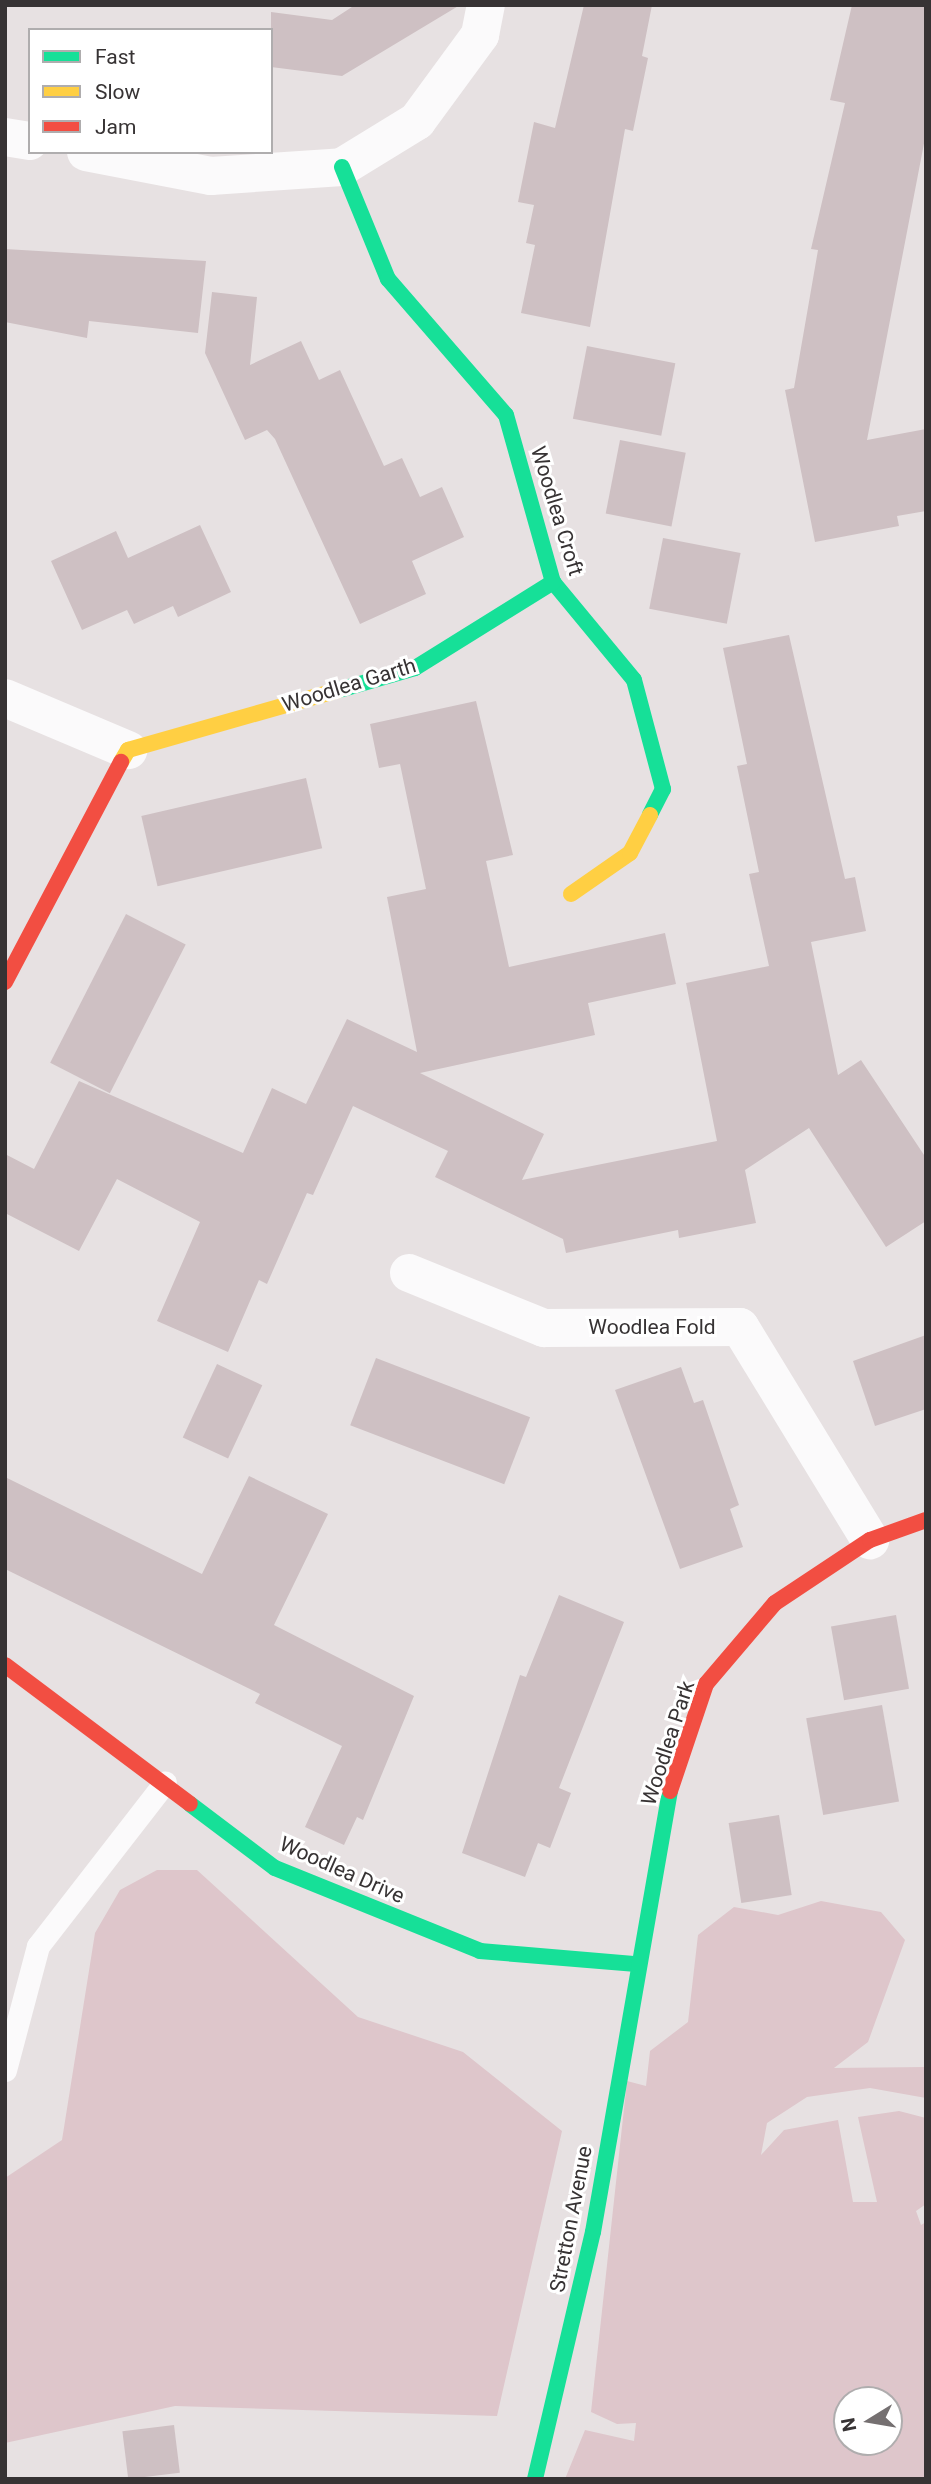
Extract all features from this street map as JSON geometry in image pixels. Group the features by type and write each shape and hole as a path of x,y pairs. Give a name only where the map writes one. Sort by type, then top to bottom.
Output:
{"street":[{"path":"96,154 211,176 342,167 417,121 480,35 485,5"},
{"path":"5,137 28,141"},
{"name":"Woodlea Croft","path":"342,167 388,279 506,415 553,582 634,680 663,789 630,853 571,894"},
{"name":"Woodlea Garth","path":"128,750 415,668 553,582"},
{"path":"5,698 128,750 5,982"},
{"name":"Woodlea Fold","path":"409,1273 544,1328 740,1326 870,1540"},
{"name":"Woodlea Park","path":"636,1964 670,1790 706,1684 775,1603 870,1540 926,1520"},
{"name":"Woodlea Drive","path":"5,1665 165,1782 275,1868 480,1951 636,1964"},
{"name":"Stretton Avenue","path":"536,2479 593,2232 636,1964"}],"lane":[{"path":"5,2070 38,1946 165,1782"}],"shaded area":[{"path":"157,1870 197,1870 358,2017 463,2052 562,2131 497,2416 175,2406 5,2443 5,2178 62,2140 95,1933 120,1890"},
{"path":"821,1901 881,1912 905,1940 868,2042 834,2068 926,2067 926,2098 870,2088 807,2097 767,2123 761,2155 784,2130 838,2120 853,2202 877,2202 858,2117 899,2111 926,2118 926,2204 916,2211 921,2225 926,2222 926,2479 565,2479 585,2430 634,2441 636,2423 617,2424 591,2412 627,2081 646,2086 650,2051 688,2022 698,1935 734,1907 778,1915"}],"building":[{"path":"355,5 460,5 342,76 273,67 271,12 332,20"},
{"path":"584,5 652,5 642,56 648,58 633,131 625,129 590,327 521,313 535,245 526,243 534,205 518,202 534,122 555,128"},
{"path":"852,5 926,5 926,133 867,440 926,429 926,511 897,516 899,526 815,542 785,390 794,388 818,250 811,249 845,103 830,100"},
{"path":"5,249 206,261 198,333 89,321 87,338 5,322"},
{"path":"212,292 257,297 250,365 301,341 319,380 340,370 384,466 402,458 420,497 442,487 464,537 412,561 426,594 360,624 275,439 267,430 245,440 205,353"},
{"path":"587,346 675,363 661,436 573,419"},
{"path":"620,440 686,453 671,526 606,514"},
{"path":"200,525 231,592 178,617 173,606 134,624 127,610 82,630 51,561 116,531 128,558"},
{"path":"663,538 741,553 727,624 649,609"},
{"path":"789,635 845,879 855,877 866,931 811,942 838,1075 861,1060 926,1158 926,1221 886,1247 809,1128 745,1170 756,1223 679,1238 678,1230 566,1253 563,1239 435,1177 448,1151 353,1106 313,1195 307,1193 267,1284 259,1280 228,1352 157,1321 200,1222 117,1179 79,1251 5,1213 5,1154 34,1169 79,1081 243,1153 272,1088 306,1104 347,1019 417,1052 387,897 426,889 400,764 379,768 370,724 476,701 513,855 486,861 509,967 665,933 676,984 588,1003 595,1035 420,1073 544,1134 522,1180 717,1141 686,983 769,966 749,874 759,872 737,766 747,764 723,648"},
{"path":"306,778 322,848 158,886 141,816"},
{"path":"126,914 186,944 110,1093 50,1063"},
{"path":"926,1335 926,1409 875,1426 853,1361"},
{"path":"376,1358 530,1417 504,1484 350,1425"},
{"path":"217,1364 262,1385 228,1459 183,1437"},
{"path":"681,1367 694,1403 703,1400 739,1505 730,1509 743,1547 680,1569 615,1390"},
{"path":"249,1476 328,1514 274,1625 414,1696 363,1820 357,1817 344,1845 305,1827 342,1746 255,1703 260,1694 5,1569 5,1477 202,1574"},
{"path":"559,1595 624,1622 559,1788 571,1793 550,1848 538,1843 525,1877 462,1853 520,1675 526,1677"},
{"path":"896,1615 909,1689 844,1700 831,1626"},
{"path":"882,1705 899,1802 823,1815 806,1718"},
{"path":"779,1815 792,1895 741,1903 729,1823"},
{"path":"174,2425 180,2473 128,2479 122,2431"}],"traffic: fast":[{"path":"342,167 388,279 506,415 553,582 634,680 663,789 650,815"},
{"path":"339,690 415,668 553,582"},
{"path":"535,2479 593,2232 670,1791"},
{"path":"190,1804 275,1868 480,1951 636,1964"}],"traffic: slow":[{"path":"121,762 128,750 339,690"},
{"path":"571,894 630,853 650,815"}],"traffic: jam":[{"path":"5,982 121,762"},
{"path":"670,1791 706,1684 775,1603 870,1540 926,1520"},
{"path":"5,1665 190,1804"}]}
